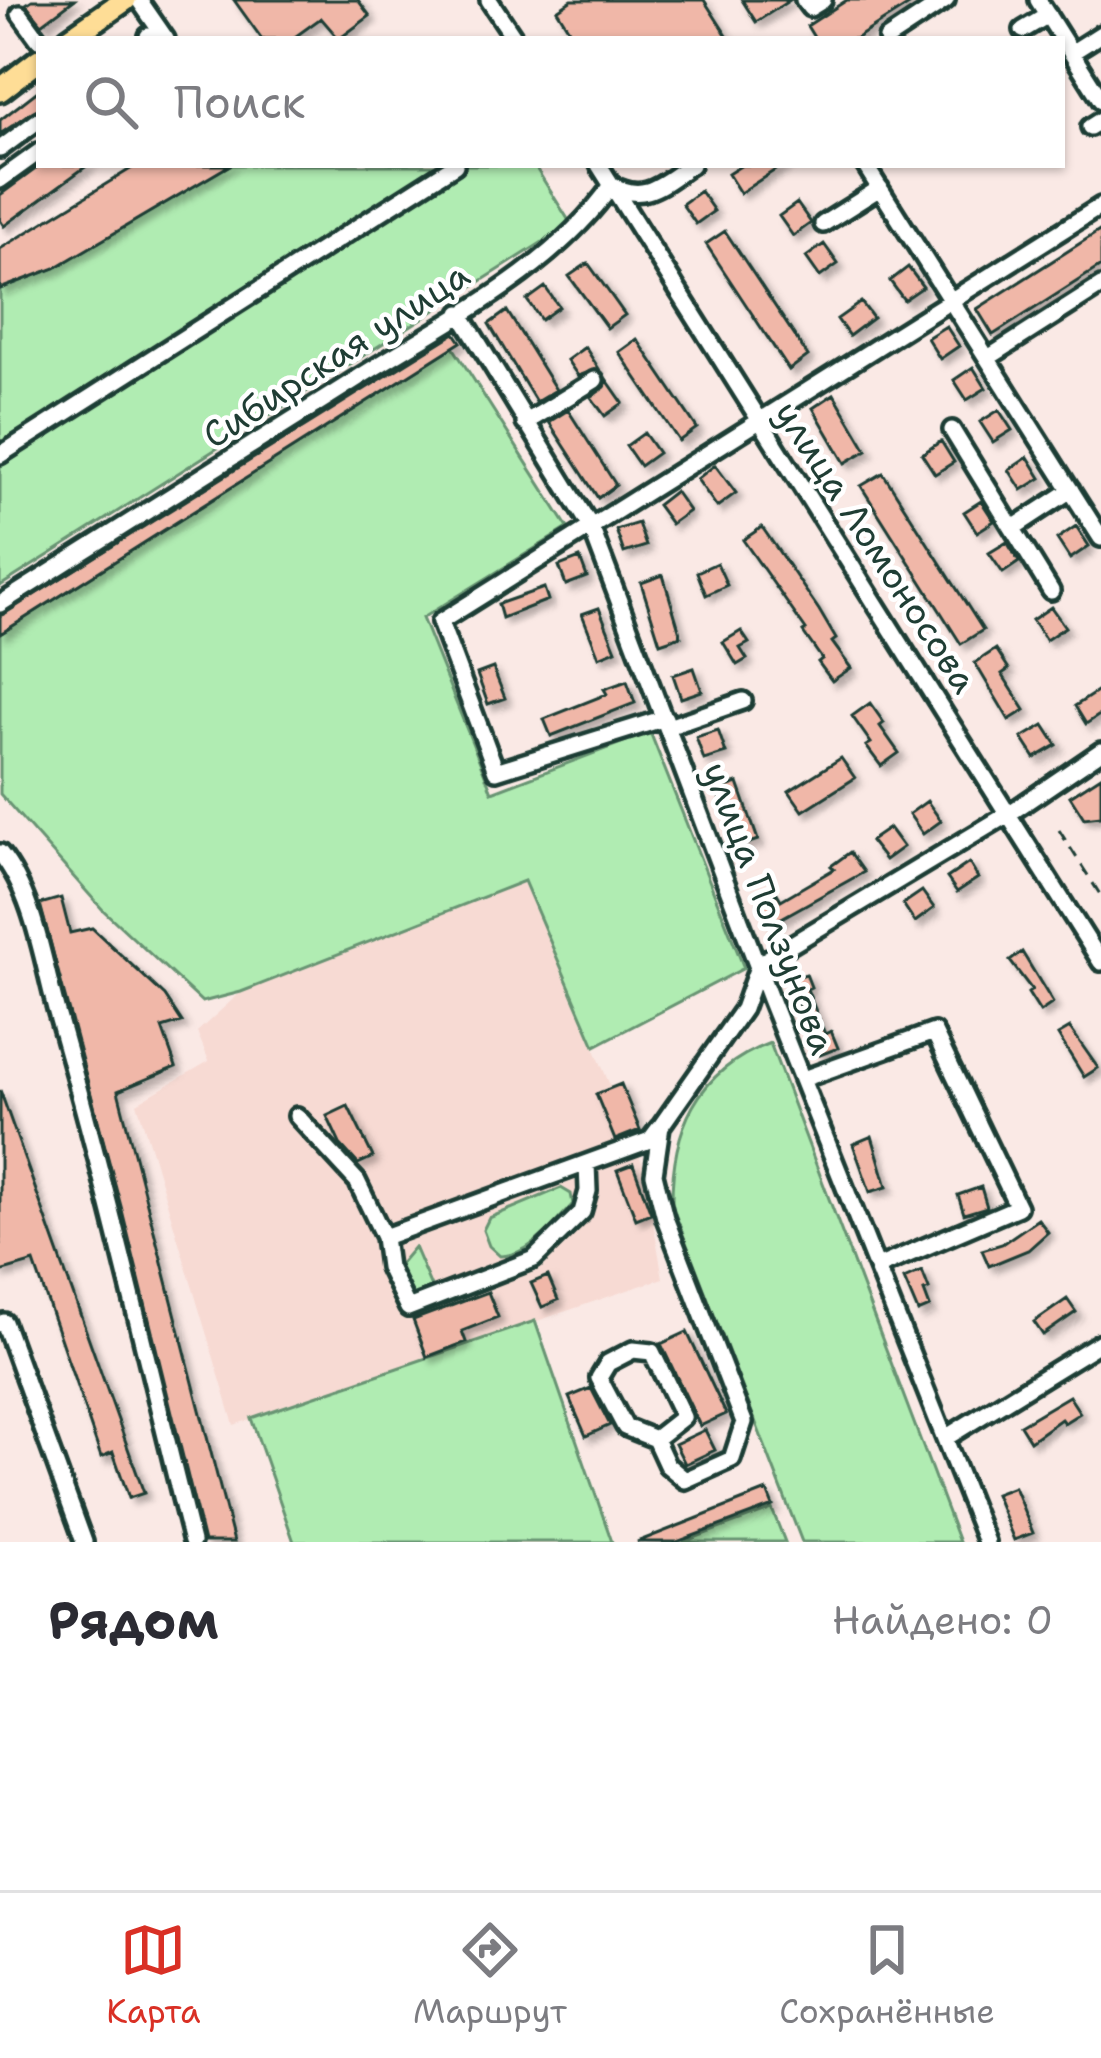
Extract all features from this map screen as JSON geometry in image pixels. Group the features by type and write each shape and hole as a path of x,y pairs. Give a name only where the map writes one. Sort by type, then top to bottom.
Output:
{"main road":[{"path":"73,36 124,0"},
{"path":"0,90 36,62"}],"street":[{"path":"139,0 148,33"},
{"path":"805,0 810,8 823,0"},
{"path":"892,36 946,0"},
{"path":"1038,0 1061,36"},
{"path":"495,2 513,36"},
{"path":"20,14 36,36"},
{"path":"1023,30 1048,15"},
{"path":"1071,52 1101,34"},
{"path":"1065,42 1101,100"},
{"path":"0,149 36,121"},
{"path":"0,180 36,154"},
{"path":"0,455 449,168"},
{"name":"улица Ломоносова","path":"601,168 1101,962"},
{"path":"612,185 629,195 648,192 686,168"},
{"path":"868,168 1101,538"},
{"name":"Сибирская улица","path":"0,604 460,314 554,249 588,219 612,185"},
{"path":"824,224 880,188"},
{"path":"743,701 496,771 440,622 1101,206"},
{"path":"988,358 1101,286"},
{"name":"улица Ползунова","path":"460,314 591,527 770,999 986,1542"},
{"path":"525,423 595,380"},
{"path":"952,430 1051,591"},
{"path":"1012,528 1071,490"},
{"path":"384,1237 650,1140 743,1009 759,964 1010,813 1101,751"},
{"path":"0,853 13,869 26,902 192,1542"},
{"path":"743,1009 770,999"},
{"path":"803,1079 934,1032 1018,1208 878,1268"},
{"path":"297,1116 357,1180 384,1237 388,1267 408,1308 534,1259 582,1212 587,1164"},
{"path":"656,1439 683,1417 652,1352 633,1349 608,1364 599,1378 625,1427 656,1439 667,1465 685,1480 732,1459 744,1422 664,1218 654,1174 661,1126"},
{"path":"2,1323 84,1542"},
{"path":"947,1437 1101,1342"}],"path":[{"path":"1060,830 1101,896"}],"shaded area":[{"path":"525,881 643,1165 663,1278 234,1425 137,1103 209,1061 197,1032 241,992"}],"green space":[{"path":"225,168 536,168 571,224 0,586 0,289 55,268"},
{"path":"453,347 568,528 422,618 492,792 650,732 744,968 595,1046 524,881 241,992 202,1002 103,910 0,794 0,634"},
{"path":"770,1043 959,1542 802,1542 672,1206 676,1152 693,1106 723,1070"},
{"path":"561,1188 571,1194 573,1204 541,1237 522,1250 500,1256 489,1246 483,1230 489,1218"},
{"path":"414,1247 432,1289 414,1296 398,1266"},
{"path":"535,1321 612,1542 294,1542 251,1418"},
{"path":"772,1509 785,1542 683,1542"}],"building":[{"path":"74,0 42,24 26,4"},
{"path":"234,0 358,0 370,16 343,36 336,36 321,18 296,36 260,36"},
{"path":"572,0 704,0 727,36 573,36 557,10"},
{"path":"742,0 790,0 756,22"},
{"path":"847,0 917,0 860,36 813,36 807,26"},
{"path":"36,92 36,110 0,134 0,120"},
{"path":"37,168 84,168 4,226 0,195"},
{"path":"132,168 225,168 55,268 0,289 0,249"},
{"path":"737,168 778,168 740,193 728,174"},
{"path":"700,191 714,211 696,224 682,204"},
{"path":"797,203 811,223 793,236 779,216"},
{"path":"1101,230 1101,266 993,335 977,309"},
{"path":"725,231 808,356 789,370 706,244"},
{"path":"824,244 838,264 820,277 806,257"},
{"path":"588,263 625,315 607,328 569,276"},
{"path":"908,267 923,287 904,300 890,281"},
{"path":"545,287 559,307 541,320 527,300"},
{"path":"861,302 873,318 849,336 837,319"},
{"path":"507,311 556,390 536,402 489,324"},
{"path":"946,326 959,346 940,359 927,338"},
{"path":"455,333 461,342 0,634 0,616"},
{"path":"637,339 697,428 679,441 619,352"},
{"path":"585,347 599,369 578,376 567,360"},
{"path":"973,367 986,388 967,400 954,380"},
{"path":"607,380 623,403 605,416 591,397"},
{"path":"834,394 867,450 845,463 813,408"},
{"path":"568,410 616,485 598,498 549,422"},
{"path":"999,410 1012,430 993,442 980,422"},
{"path":"644,433 658,453 640,466 626,446"},
{"path":"941,441 954,462 935,474 922,454"},
{"path":"1028,457 1041,478 1022,490 1009,470"},
{"path":"715,465 736,493 717,507 697,479"},
{"path":"883,473 983,630 961,644 861,486"},
{"path":"675,491 689,511 671,524 657,505"},
{"path":"981,501 994,521 977,532 964,512"},
{"path":"638,523 646,546 624,553 616,530"},
{"path":"1076,526 1089,546 1070,559 1057,539"},
{"path":"762,527 819,610 836,639 832,642 851,668 832,681 818,662 822,659 806,630 743,540"},
{"path":"1007,542 1019,562 1003,573 989,553"},
{"path":"580,558 587,577 566,585 559,566"},
{"path":"717,563 727,585 706,595 697,572"},
{"path":"663,575 681,636 660,643 641,583"},
{"path":"544,588 548,600 502,618 498,604"},
{"path":"1051,607 1065,627 1046,640 1032,620"},
{"path":"599,608 616,650 599,657 582,614"},
{"path":"741,631 749,643 740,648 747,659 737,665 723,642"},
{"path":"996,649 1009,669 1002,674 1025,710 1009,720 975,663"},
{"path":"493,668 505,698 488,704 477,674"},
{"path":"694,668 702,691 681,698 673,675"},
{"path":"627,681 635,703 551,736 544,719"},
{"path":"1101,689 1101,714 1086,724 1075,706"},
{"path":"870,703 899,753 881,766 852,716"},
{"path":"1044,725 1057,745 1035,758 1022,738"},
{"path":"718,730 726,753 704,760 696,737"},
{"path":"841,758 855,778 803,811 789,791"},
{"path":"1101,776 1101,816 1084,818 1070,796"},
{"path":"738,783 758,840 737,847 717,790"},
{"path":"927,801 941,821 923,834 909,814"},
{"path":"889,828 903,847 885,860 870,841"},
{"path":"850,852 864,872 769,925 758,904 777,893 781,900 834,869 831,866"},
{"path":"969,863 978,878 957,892 947,878"},
{"path":"922,891 934,908 915,922 903,904"},
{"path":"61,898 70,933 92,928 165,996 182,1022 162,1028 176,1067 118,1091 234,1542 204,1542 40,904"},
{"path":"1022,952 1053,1003 1040,1012 1028,993 1032,990 1010,961"},
{"path":"806,974 825,1034 831,1031 838,1048 820,1055 796,1010 800,1009 789,979"},
{"path":"1070,1028 1098,1068 1084,1077 1058,1035"},
{"path":"621,1084 640,1130 615,1140 596,1094"},
{"path":"0,1090 144,1493 129,1498 113,1452 101,1457 34,1262 0,1272"},
{"path":"348,1106 373,1157 358,1164 340,1144 327,1116"},
{"path":"872,1136 887,1187 870,1192 853,1144"},
{"path":"633,1164 651,1213 636,1219 617,1170"},
{"path":"981,1187 987,1207 964,1214 958,1195"},
{"path":"1038,1219 1048,1232 1028,1250 989,1266 982,1250 1002,1244"},
{"path":"922,1271 930,1307 918,1312 904,1279"},
{"path":"548,1276 558,1300 542,1307 531,1283"},
{"path":"488,1292 498,1317 462,1331 466,1342 427,1357 413,1320"},
{"path":"1067,1299 1076,1312 1043,1335 1034,1322"},
{"path":"687,1332 726,1414 700,1426 661,1344"},
{"path":"591,1388 610,1425 586,1436 569,1397"},
{"path":"1069,1396 1080,1413 1064,1423 1061,1419 1030,1441 1020,1425"},
{"path":"705,1430 715,1450 685,1464 675,1444"},
{"path":"1014,1487 1033,1533 1014,1540 995,1494"},
{"path":"767,1491 773,1506 677,1542 637,1542"}]}
